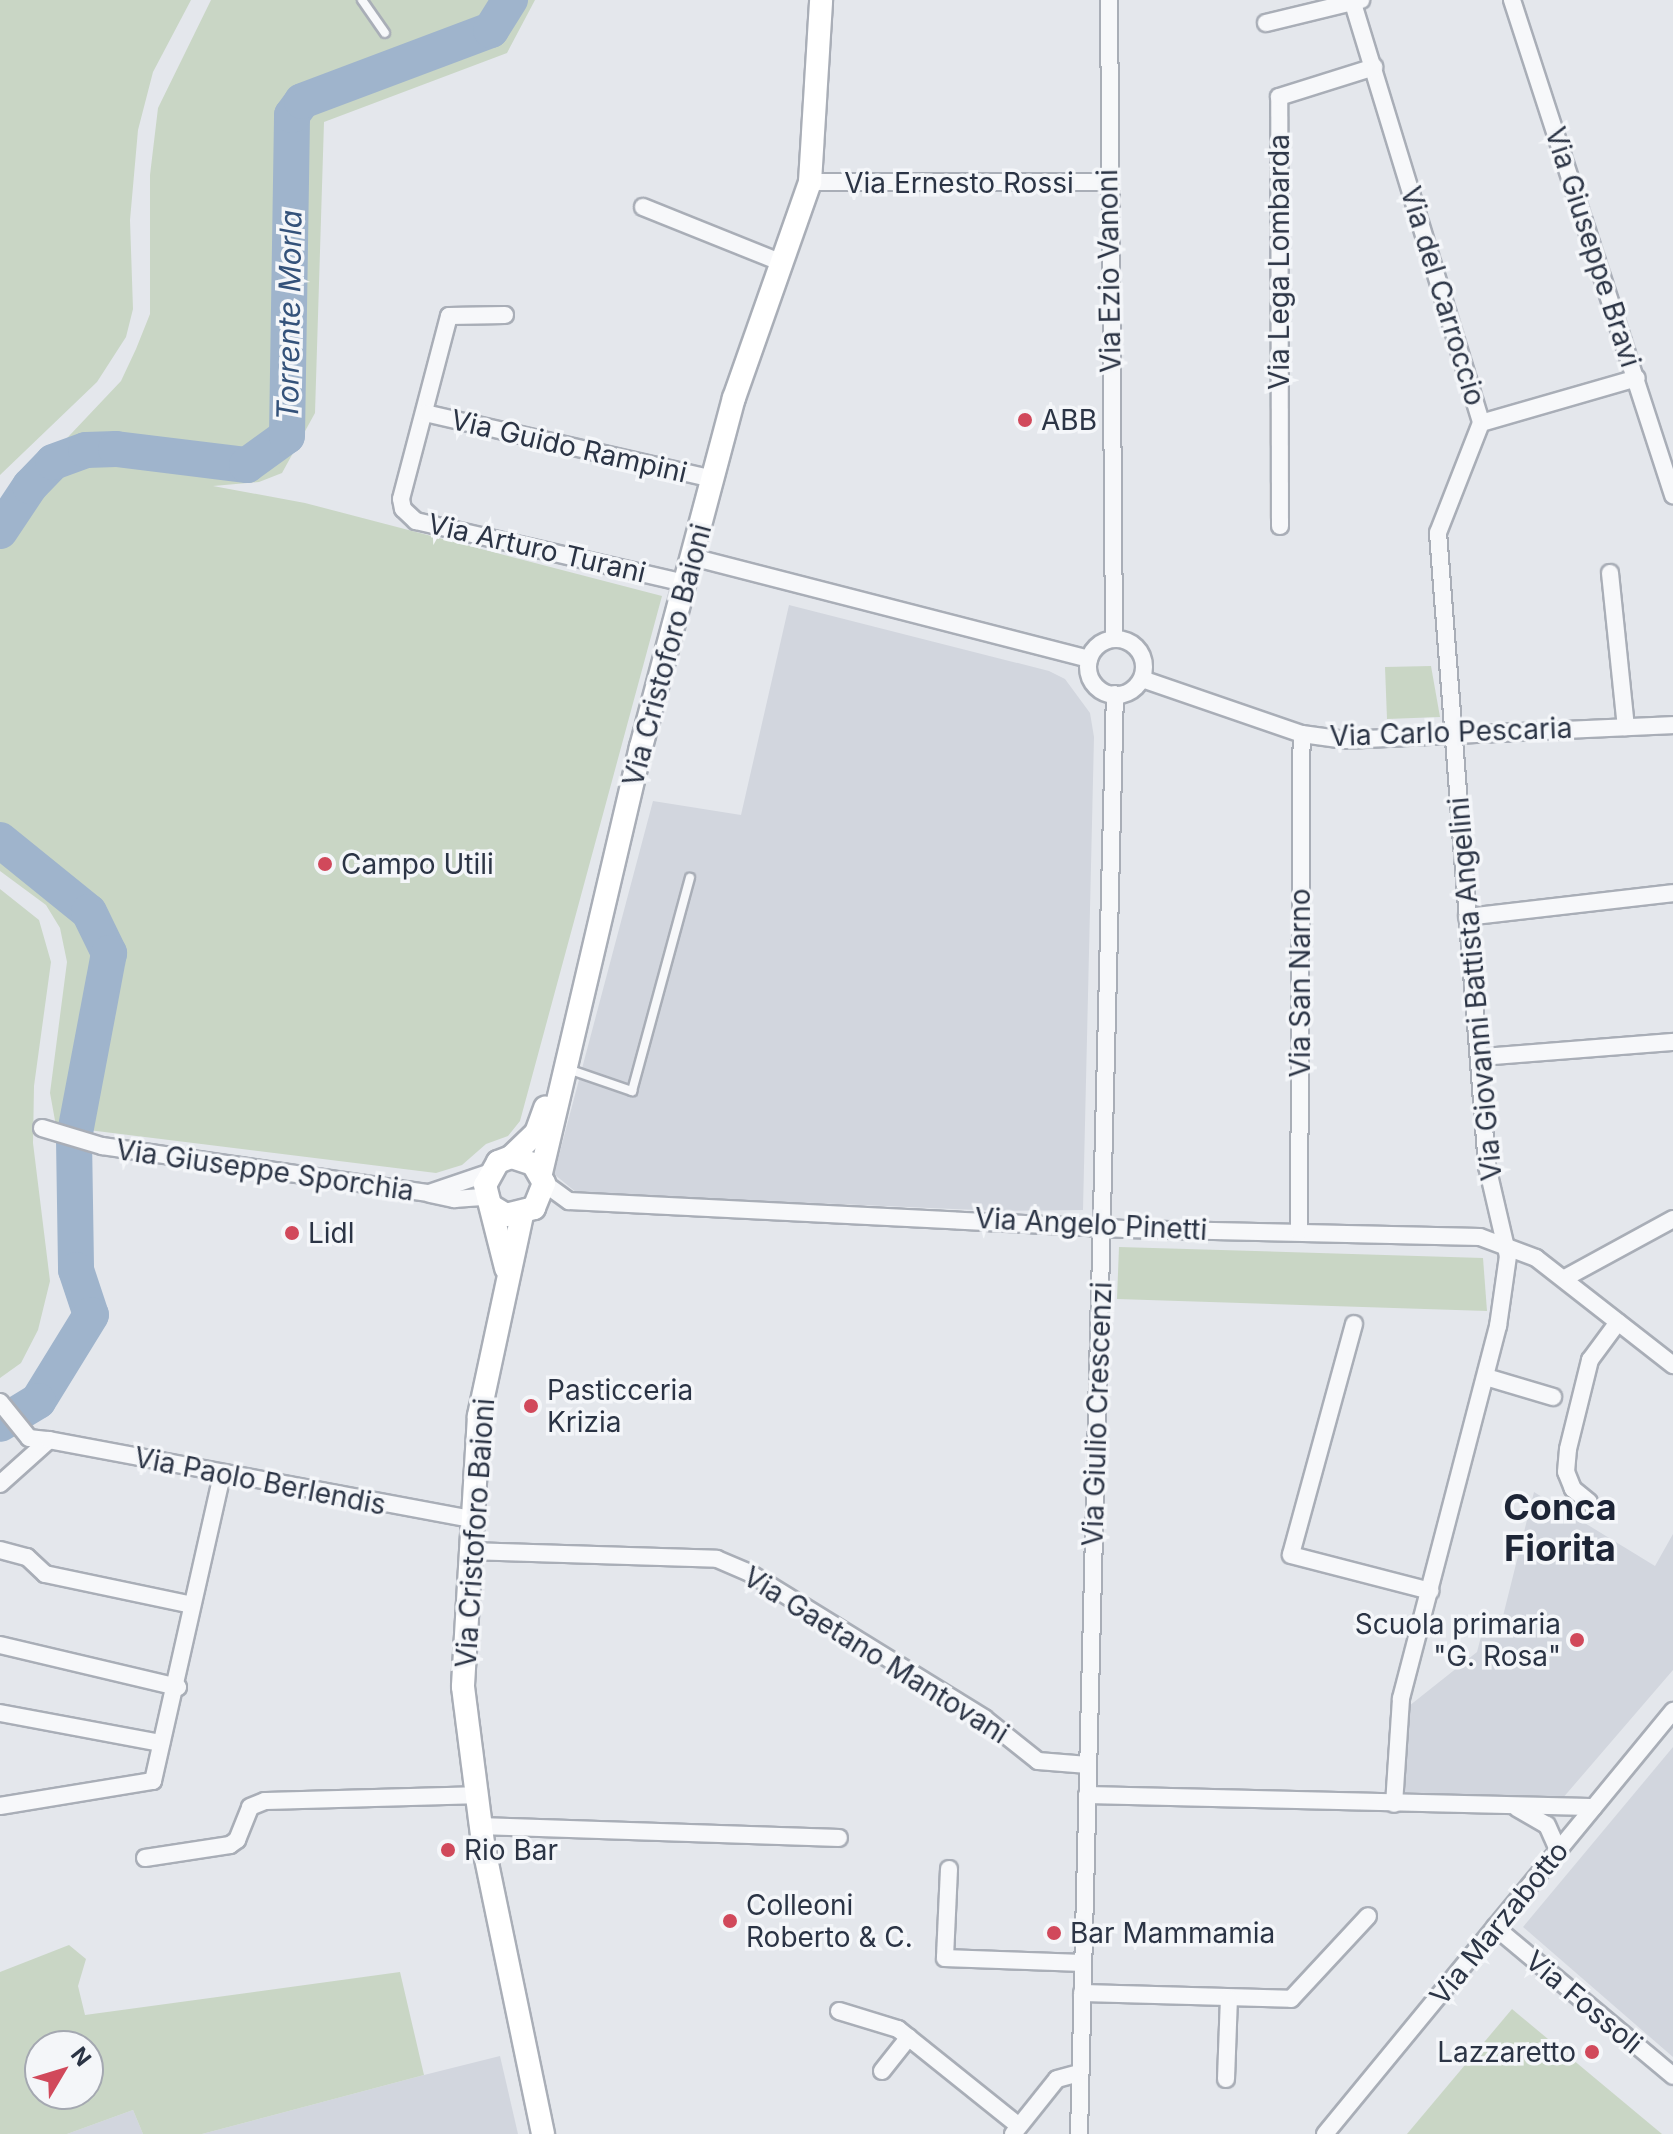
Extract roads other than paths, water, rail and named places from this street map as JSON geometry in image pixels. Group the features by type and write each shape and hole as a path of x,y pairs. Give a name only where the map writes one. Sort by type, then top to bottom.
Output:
{"street":[{"name":"Via Cristoforo Baioni","path":"543,2134 480,1826 463,1687 468,1551 479,1416 507,1273 522,1215 534,1208 542,1178 565,1059 684,583 743,368 810,182 821,0"},
{"name":"Via Ezio Vanoni","path":"1109,0 1107,182 1114,638"},
{"name":"Via Giuseppe Bravi","path":"1512,0 1673,495"},
{"path":"1266,23 1355,1"},
{"name":"Via del Carroccio","path":"1355,1 1481,423 1438,533 1455,734"},
{"name":"Via Lega Lombarda","path":"1280,526 1279,97 1374,67"},
{"name":"Via Ernesto Rossi","path":"810,182 1107,182"},
{"path":"643,207 782,263"},
{"path":"425,413 449,316 505,315"},
{"path":"1481,423 1637,378"},
{"name":"Via Guido Rampini","path":"425,413 713,479"},
{"name":"Via Arturo Turani","path":"425,413 401,499 403,509 416,521 684,583"},
{"path":"692,557 1089,659"},
{"path":"1610,573 1626,727"},
{"path":"1114,638 1139,649 1144,663 1142,679 1129,692 1115,694 1101,691 1091,680 1089,659 1095,648 1114,638"},
{"name":"Via Carlo Pescaria","path":"1142,679 1302,734 1346,740 1673,725"},
{"name":"Via Giulio Crescenzi","path":"1079,2134 1115,694"},
{"name":"Via San Narno","path":"1299,1231 1302,734"},
{"name":"Via Giovanni Battista Angelini","path":"1394,1804 1401,1699 1498,1326 1506,1243 1487,1166 1482,1057 1467,917 1455,734"},
{"path":"1467,917 1673,893"},
{"path":"1482,1057 1673,1042"},
{"name":"Via Cristoforo Baioni","path":"507,1273 490,1202 488,1173 511,1157 536,1133 565,1059"},
{"name":"Via Giuseppe Sporchia","path":"48,1130 102,1146 429,1193 488,1173"},
{"path":"511,1157 533,1164 542,1178"},
{"name":"Via Angelo Pinetti","path":"542,1178 569,1201 1103,1227 1480,1237 1506,1243 1565,1278 1673,1365"},
{"path":"429,1193 490,1202 522,1215"},
{"path":"1565,1278 1673,1219"},
{"path":"1589,1502 1573,1489 1566,1472 1568,1449 1590,1360 1618,1322"},
{"path":"1354,1324 1291,1555 1430,1591"},
{"path":"1486,1377 1553,1397"},
{"name":"Via Paolo Berlendis","path":"1,1403 29,1438 471,1519"},
{"path":"0,1484 49,1440"},
{"path":"0,1806 153,1781 178,1687 192,1605 222,1475"},
{"path":"0,1550 27,1557 45,1574 192,1605"},
{"name":"Via Gaetano Mantovani","path":"468,1551 717,1559 748,1572 984,1718 1038,1761 1088,1765"},
{"path":"0,1645 178,1687"},
{"name":"Via Marzabotto","path":"1325,2134 1673,1711"},
{"path":"0,1713 161,1743"},
{"path":"145,1858 230,1845 250,1807 265,1801 475,1795"},
{"path":"1087,1795 1594,1807"},
{"path":"1512,1806 1547,1825 1558,1850"},
{"path":"480,1826 839,1838"},
{"path":"949,1869 945,1958 1082,1963"},
{"path":"1082,1993 1291,1999 1368,1916"},
{"name":"Via Fossoli","path":"1495,1927 1673,2076"},
{"path":"1226,2079 1229,1998"},
{"path":"839,2011 909,2037 1016,2130 1057,2079 1079,2073"},
{"path":"882,2071 909,2037"}],"lane":[{"path":"362,0 385,33"},
{"path":"565,1059 632,1091 690,878"}],"waterway":[{"name":"Torrente Morla","path":"0,531 30,486 53,462 86,450 116,449 247,465 287,436 292,115 302,101 491,30 510,0"},
{"name":"Torrente Morla","path":"0,840 89,912 109,953 74,1139 76,1270 91,1315 38,1401 0,1424"}],"place":[{"name":"ABB","path":"1025,420"},
{"name":"Campo Utili","path":"325,864"},
{"name":"Lidl","path":"292,1233"},
{"name":"Pasticceria Krizia","path":"531,1406"},
{"name":"Scuola primaria \"G. Rosa\"","path":"1577,1640"},
{"name":"Rio Bar","path":"448,1850"},
{"name":"Colleoni Roberto & C.","path":"730,1921"},
{"name":"Bar Mammamia","path":"1054,1933"},
{"name":"Lazzaretto","path":"1592,2052"}],"district":[{"name":"Conca Fiorita","path":"1560,1528"}]}
